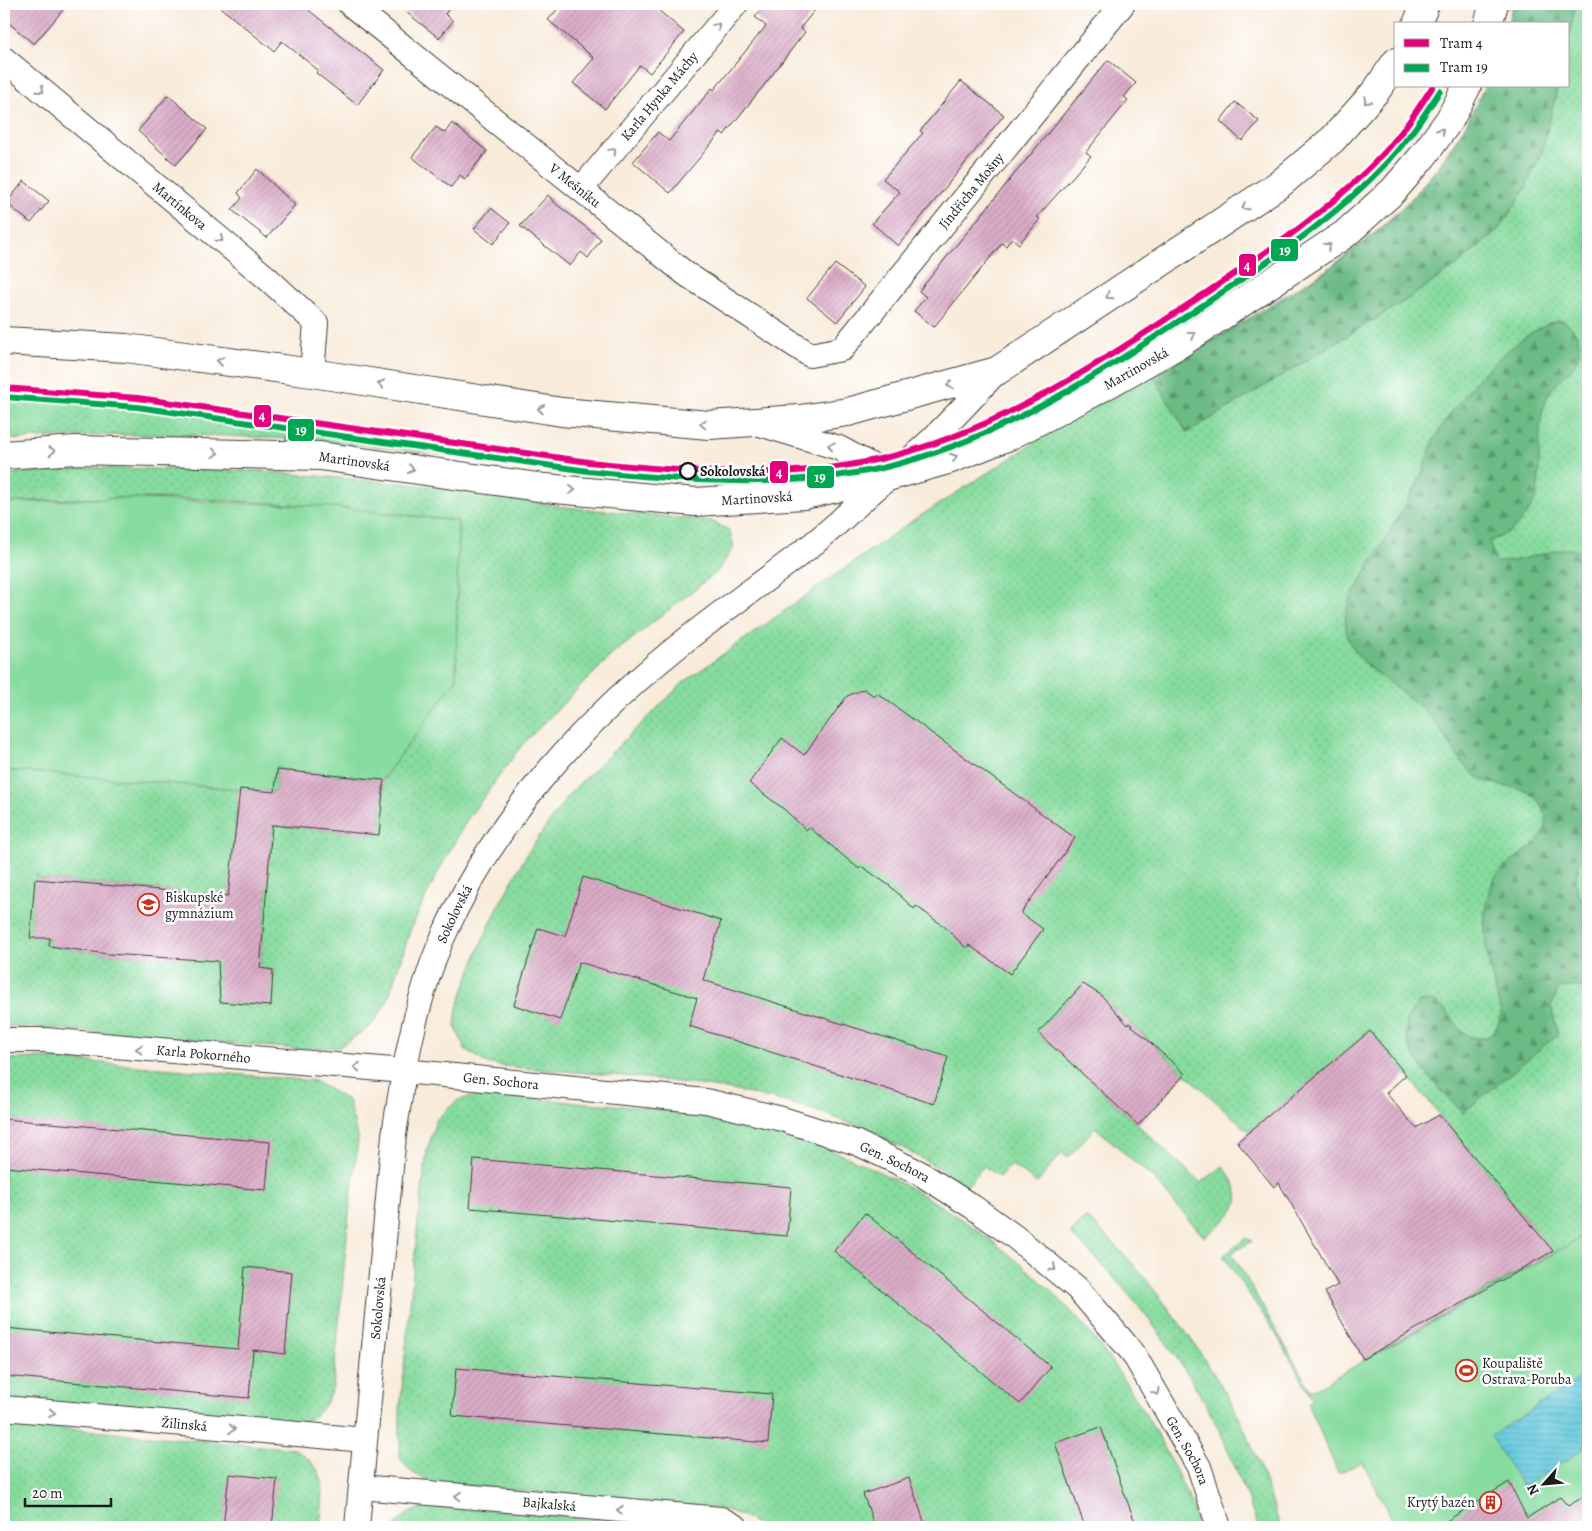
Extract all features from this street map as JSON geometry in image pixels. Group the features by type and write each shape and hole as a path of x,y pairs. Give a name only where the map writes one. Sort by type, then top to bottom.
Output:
{"street":[{"name":"Karla Hynka Máchy","path":"582,188 736,4"},
{"path":"1417,22 1425,4"},
{"path":"1489,22 1494,4"},
{"name":"V Mešníku","path":"353,5 582,188 686,274 810,355"},
{"name":"Jindřicha Mošny","path":"810,355 842,349 1120,5"},
{"name":"Martínkova","path":"4,58 267,278 316,323 312,373"},
{"path":"4,341 126,348 312,373 562,412 709,425 800,419 848,412 996,371 1281,183 1333,139 1376,91 1394,65"},
{"name":"Martinovská","path":"4,455 76,450 320,456 545,488 695,502 804,495 891,476 951,459 1009,436 1092,393 1179,344 1345,234 1393,191 1423,156 1450,119 1467,88"},
{"name":"Sokolovská","path":"357,1527 394,1135 404,1070 418,1007 433,964 456,910 501,833 542,776 589,725 631,685 697,631 808,549 955,417 996,371"},
{"path":"752,421 839,448 891,476"},
{"name":"Karla Pokorného","path":"4,1040 45,1040 404,1070"},
{"name":"Gen. Sochora","path":"404,1070 706,1101 782,1118 857,1143 918,1172 1015,1236 1077,1288 1133,1353 1199,1467 1219,1527"},
{"name":"Žilinská","path":"4,1408 365,1440"},
{"name":"Bajkalská","path":"361,1487 721,1520 736,1527"}],"green space":[{"path":"1513,4 1588,4 1588,1234 1362,1361 1553,1251 1370,1031 1249,1132 1085,982 1038,1033 1201,1183 1223,1166 1236,1189 1236,1206 1224,1221 1204,1237 1152,1177 1095,1127 1068,1158 1062,1153 1037,1183 1010,1164 1000,1177 984,1166 967,1186 883,1138 839,1119 793,1104 758,1095 686,1083 503,1066 486,1063 465,1049 455,1026 457,1008 478,951 499,905 528,852 570,793 684,682 903,527 1073,418 1153,376 1328,269 1377,231 1410,200 1439,166 1470,118 1484,88 1570,88 1570,22 1508,22"},
{"path":"1513,4 1576,4 1570,32 1570,22 1508,22"},
{"path":"1484,88 1558,88 1541,155 1523,193 1499,229 1456,266 1408,299 1187,433 1153,376 1307,284 1379,230 1411,199 1440,165 1475,107"},
{"path":"1558,320 1564,320 1577,334 1578,356 1575,364 1557,383 1546,400 1541,423 1537,496 1528,512 1512,530 1489,541 1496,562 1513,561 1562,549 1575,549 1588,558 1588,832 1575,880 1578,894 1588,903 1588,987 1560,987 1551,1005 1558,1034 1463,1113 1417,1061 1409,1046 1406,1031 1409,1016 1419,1002 1431,1001 1443,1008 1459,1028 1472,1037 1488,1036 1495,1029 1499,1023 1501,1013 1486,948 1485,915 1487,899 1492,883 1498,873 1539,840 1545,830 1546,819 1541,805 1535,797 1519,789 1486,781 1470,770 1426,712 1368,666 1356,653 1348,638 1345,621 1349,601 1416,486 1433,442 1446,420 1473,385 1506,352 1541,327"},
{"path":"4,396 119,405 441,451 441,455 332,442 223,436 113,435 4,440"},
{"path":"96,468 261,471 429,486 564,507 711,521 729,530 734,547 717,572 614,653 522,745 467,820 438,872 411,928 387,1002 371,1026 339,1047 299,1049 4,1026 4,770 238,789 231,892 228,896 38,879 38,875 36,875 30,938 50,936 49,946 108,954 147,956 224,952 220,1002 270,1006 273,970 260,968 272,825 379,835 384,777 456,680 458,521 345,509 231,501 118,498 4,503 4,474"},
{"path":"119,498 321,506 458,521 456,680 382,780 279,770 280,767 277,767 275,792 4,770 4,503"},
{"path":"43,1058 314,1081 348,1100 358,1140 349,1214 333,1387 324,1405 312,1418 299,1424 4,1401 4,1059"},
{"path":"483,1095 655,1109 689,1113 756,1126 801,1139 847,1157 893,1179 938,1204 981,1233 1021,1264 1057,1297 1089,1332 1138,1401 1166,1451 1201,1527 760,1527 747,1518 727,1510 437,1483 423,1479 410,1471 400,1458 400,1409 418,1221 427,1151 436,1120 458,1100"},
{"path":"1086,1217 1117,1247 1159,1295 1185,1330 1216,1378 1245,1430 1264,1478 1280,1527 1258,1527 1223,1438 1194,1384 1156,1329 1135,1303 1114,1278 1070,1234"},
{"name":"Koupaliště Ostrava-Poruba","path":"1588,1234 1588,1527 1395,1527 1363,1462 1338,1473 1308,1403 1313,1400 1309,1392"},
{"path":"1246,1238 1252,1241 1232,1253 1311,1391 1309,1392 1275,1332 1223,1256"},
{"path":"4,1423 295,1449 315,1466 320,1474 323,1492 320,1527 4,1527"},
{"path":"442,1505 679,1527 394,1527 415,1510"}],"water":[{"path":"1584,1376 1588,1383 1588,1446 1523,1487 1491,1436"}],"building":[{"path":"11,4 68,4 34,44 4,19 4,12"},
{"path":"216,4 301,4 384,70 357,105 316,73 318,70 282,41 274,51"},
{"path":"396,4 453,4 445,14 453,21 439,38"},
{"path":"562,4 651,4 684,32 650,73 640,65 605,109 573,83 594,58 548,20"},
{"path":"766,4 820,4 800,28 805,32 761,89 724,135 721,132 670,193 633,162 658,132 669,141 712,88 714,90 766,26 755,17"},
{"path":"1108,60 1136,83 1124,97 1128,100 1086,152 1091,156 1037,217 1040,219 1019,244 1012,238 1006,246 1002,243 934,327 914,311 926,297 919,291"},
{"path":"961,81 1004,115 898,246 872,223 900,192 883,179 923,133 920,131"},
{"path":"168,95 207,129 176,165 138,131"},
{"path":"1235,102 1259,121 1242,141 1220,121"},
{"path":"452,123 487,151 465,179 460,175 451,187 412,157 436,127 445,133"},
{"path":"257,169 295,205 267,238 232,210 242,198 238,193"},
{"path":"24,181 49,201 31,223 6,203"},
{"path":"548,195 555,203 601,239 588,258 581,252 570,266 520,226"},
{"path":"491,208 510,223 493,244 474,229"},
{"path":"835,264 865,287 837,322 807,298"},
{"path":"864,689 874,696 877,693 1075,838 1021,913 1043,929 1010,974 969,945 966,948 945,927 916,906 914,909 890,886 861,866 859,869 809,827 806,830 785,810 749,783 782,738 804,755 847,696"},
{"path":"277,770 384,780 379,835 272,825 260,968 273,970 271,1006 220,1002 218,961 108,954 49,946 50,938 30,938 35,879 228,896 240,789 275,792"},
{"path":"583,877 721,921 703,980 948,1057 934,1104 689,1026 697,998 579,962 560,1020 514,1005 538,928 565,936"},
{"path":"1083,984 1101,995 1128,1025 1129,1023 1185,1074 1138,1125 1038,1033"},
{"path":"1370,1031 1406,1075 1386,1093 1416,1128 1439,1115 1553,1251 1363,1359 1325,1292 1338,1285 1279,1183 1274,1187 1237,1142"},
{"path":"4,1119 270,1142 266,1190 4,1167"},
{"path":"474,1159 791,1187 787,1236 470,1208"},
{"path":"865,1213 1051,1367 1020,1404 834,1251"},
{"path":"245,1267 292,1272 285,1354 253,1350 249,1398 4,1376 4,1328 238,1349"},
{"path":"456,1368 772,1394 768,1443 452,1416"},
{"path":"1101,1427 1137,1527 1085,1527 1055,1443"},
{"path":"229,1474 277,1479 272,1527 223,1527"},
{"path":"909,1478 926,1527 875,1527 863,1494"},
{"path":"1509,1482 1527,1518 1560,1497 1568,1506 1588,1494 1588,1527 1437,1527"}],"tram line":[{"name":"4","path":"4,388 138,398 589,462 662,469 771,472 844,466 880,459 921,448 960,434 1036,398 1109,356 1234,274 1312,218 1361,176 1398,137 1432,88"},
{"name":"19","path":"4,397 137,407 588,471 661,478 772,481 846,475 882,468 923,457 963,442 1040,406 1114,364 1239,281 1293,244 1344,204 1368,182 1405,142 1440,91"}],"place":[{"name":"Sokolovská","path":"688,471"},
{"name":"Biskupské gymnázium","path":"149,905"},
{"name":"Koupaliště Ostrava-Poruba","path":"1466,1371"},
{"name":"Krytý bazén","path":"1491,1502"}]}
